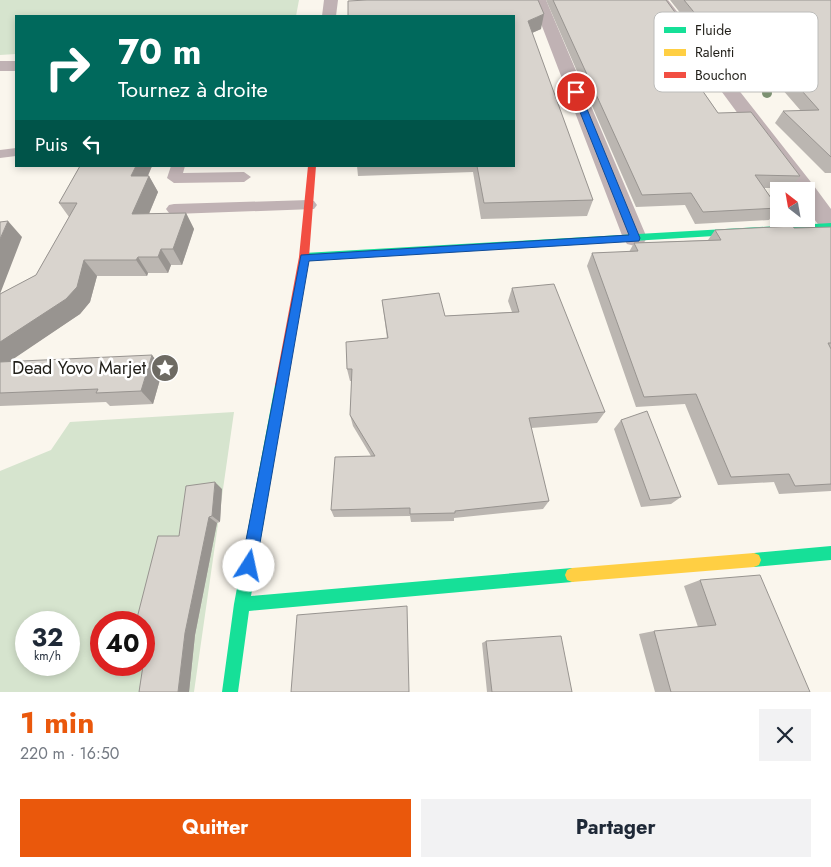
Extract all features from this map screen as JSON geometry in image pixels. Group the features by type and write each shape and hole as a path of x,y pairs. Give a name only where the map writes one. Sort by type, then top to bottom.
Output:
{"street":[{"path":"329,15 331,0"},
{"path":"539,0 635,238"},
{"path":"662,0 671,12"},
{"path":"0,66 15,66"},
{"path":"731,92 798,182"},
{"path":"230,692 242,604 304,257 312,167"},
{"path":"815,204 831,226"},
{"path":"304,257 831,226"},
{"path":"242,604 831,553"}],"lane":[{"path":"0,154 15,152"},
{"path":"178,167 174,178 244,177"},
{"path":"174,209 309,205"}],"green space":[{"path":"0,0 299,0 296,15 15,15 15,54 0,55"},
{"path":"234,412 194,692 0,692 0,471 51,450 70,422"}],"building":[{"path":"538,0 544,14 528,21 593,200 484,203 477,167 515,167 515,15 348,15 348,1"},
{"path":"553,0 666,0 675,12 654,12 654,92 703,92 718,113 751,112 800,176 755,175 770,197 770,208 703,212 691,193 642,195"},
{"path":"684,0 831,0 831,157 783,111 819,110 803,92 818,92 818,12 694,12"},
{"path":"79,167 136,167 131,176 149,176 132,214 186,213 173,249 161,249 158,257 138,257 136,260 84,260 77,287 66,299 0,342 0,294 36,275 77,203 59,203"},
{"path":"8,221 0,239 0,222"},
{"path":"831,227 831,343 828,343 831,349 831,484 795,486 789,474 731,477 696,394 644,397 592,253 638,251 634,243 721,240 715,230"},
{"path":"554,284 605,412 529,418 549,501 455,511 455,513 410,514 410,508 331,510 335,457 375,456 350,415 352,369 347,369 346,342 388,338 382,300 439,293 445,316 519,312 512,288"},
{"path":"152,355 141,391 96,393 98,389 0,393 0,362"},
{"path":"647,411 681,497 650,500 621,420"},
{"path":"215,482 212,516 209,517 185,633 178,692 139,692 141,676 155,676 155,611 139,611 158,536 179,536 186,486"},
{"path":"760,575 810,692 671,692 654,631 716,625 700,580"},
{"path":"407,606 409,692 291,692 297,615"},
{"path":"561,636 572,692 492,692 486,641"}],"traffic: fast":[{"path":"304,257 831,226"},
{"path":"230,692 242,604 281,385"},
{"path":"754,560 831,553"},
{"path":"242,604 572,575"}],"traffic: slow":[{"path":"572,575 754,560"}],"traffic: jam":[{"path":"281,385 304,257 312,167"}],"place":[{"name":"Dead Yovo Marjet","path":"165,368"}],"route":[{"path":"249,566 304,257 635,238 576,92"}]}
